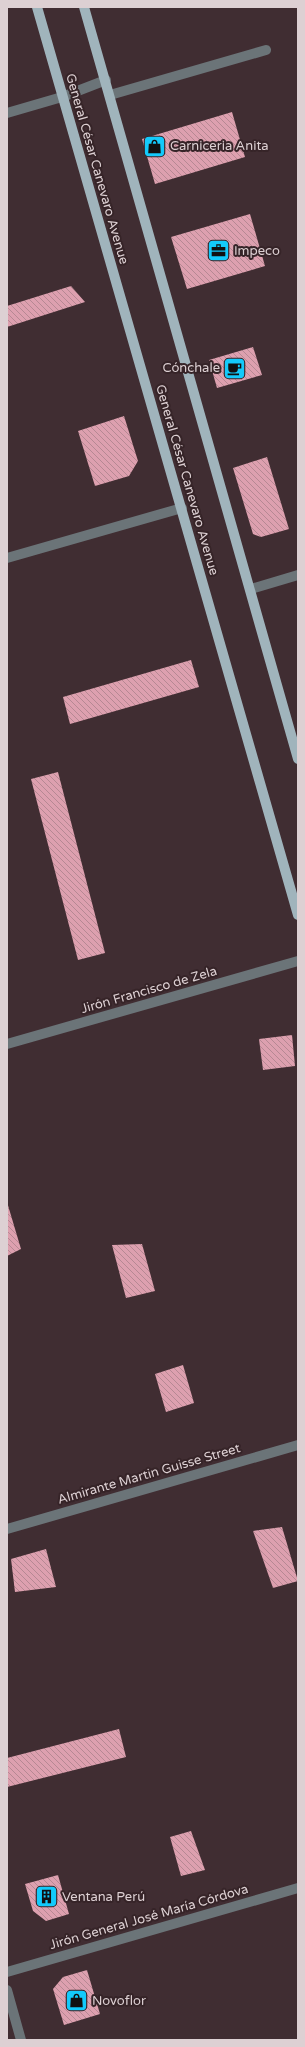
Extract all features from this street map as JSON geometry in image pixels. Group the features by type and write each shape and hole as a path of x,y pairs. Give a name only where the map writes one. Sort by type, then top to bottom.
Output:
{"main road":[{"name":"General César Canevaro Avenue","path":"37,7 298,915"},
{"path":"84,7 251,589 298,759"}],"street":[{"path":"110,94 266,50"},
{"path":"7,113 62,97 106,80"},
{"path":"7,558 182,508"},
{"path":"251,589 298,575"},
{"name":"Jirón Francisco de Zela","path":"7,1044 298,961"},
{"name":"Almirante Martin Guisse Street","path":"7,1529 298,1445"},
{"name":"Jirón General José María Córdova","path":"7,1972 298,1888"},
{"path":"7,1990 21,2040"}],"building":[{"path":"232,112 245,157 155,184 142,139"},
{"name":"Impeco","path":"250,214 265,266 187,289 171,237"},
{"path":"71,286 85,302 7,327 7,306"},
{"name":"Cónchale","path":"253,347 262,375 217,388 209,360"},
{"path":"124,416 138,461 129,476 95,486 78,431"},
{"path":"267,457 289,529 261,537 253,534 233,468"},
{"path":"191,660 199,687 70,724 63,697"},
{"path":"58,772 105,953 78,960 31,779"},
{"path":"292,1035 295,1066 263,1070 259,1039"},
{"path":"7,1202 21,1249 7,1256"},
{"path":"142,1244 155,1291 126,1298 112,1245"},
{"path":"183,1365 194,1403 166,1412 155,1374"},
{"path":"282,1527 298,1581 273,1588 253,1531"},
{"path":"46,1549 56,1587 15,1592 11,1559"},
{"path":"119,1729 126,1757 7,1787 7,1758"},
{"path":"191,1831 205,1870 181,1876 170,1837"},
{"name":"Ventana Perú","path":"58,1875 69,1914 46,1921 33,1911 25,1884"},
{"name":"Novoflor","path":"87,1970 100,2014 64,2025 53,1989 63,1977"}],"place":[{"name":"Carniceria Anita","path":"154,146"},
{"name":"Impeco","path":"218,251"},
{"name":"Cónchale","path":"235,368"},
{"name":"Ventana Perú","path":"47,1897"},
{"name":"Novoflor","path":"77,2001"}]}
